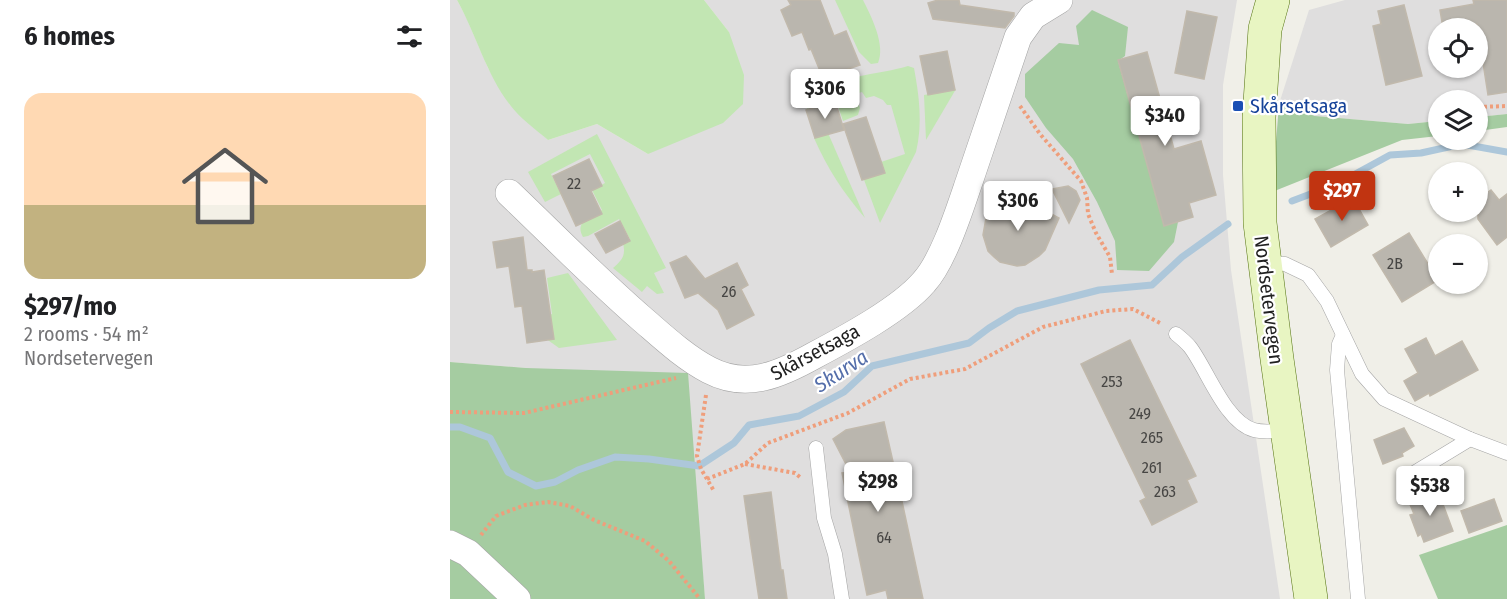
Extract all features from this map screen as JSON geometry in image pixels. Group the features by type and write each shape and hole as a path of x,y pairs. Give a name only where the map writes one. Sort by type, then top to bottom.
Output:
{"main road":[{"name":"Nordsetervegen","path":"1273,0 1265,29 1258,117 1258,195 1263,262 1311,599"}],"street":[{"name":"Skårsetsaga","path":"509,193 611,292 669,341 710,370 736,380 763,379 800,364 837,344 904,301 925,282 944,248 962,204 1018,37 1037,8 1059,0"},
{"path":"459,548 517,599"}],"lane":[{"path":"1263,262 1286,264 1308,275 1327,301 1362,374 1384,399 1470,439 1507,453"},
{"path":"1176,334 1190,348 1206,376 1238,422 1253,430 1265,432 1287,430"},
{"path":"1343,335 1339,344 1337,370 1358,599"},
{"path":"1407,489 1414,473 1470,439"},
{"path":"816,448 824,518 835,554 842,599"}],"path":[{"path":"1006,73 1010,87 1022,110 1081,181 1087,198 1088,214 1110,257 1112,274"},
{"path":"1488,107 1507,106"},
{"path":"707,479 745,464 768,443 848,413 910,379 964,369 1043,327 1106,311 1133,309 1176,334"},
{"path":"450,412 524,413 710,370 697,456 701,469 714,491"},
{"path":"745,464 795,473 809,485 821,485"},
{"path":"459,548 496,516 525,505 548,502 570,506 594,520 645,541 669,561 700,599"}],"shaded area":[{"path":"450,0 457,0 488,68 510,105 548,140 597,124 648,154 729,32 704,0 1237,0 1223,85 1223,175 1231,270 1280,599 705,599 696,499 526,368 450,362"},
{"path":"1345,0 1507,0 1507,114 1488,116 1488,90 1428,90 1428,122 1408,124 1315,116 1279,104 1309,10"}],"green space":[{"path":"457,0 704,0 729,32 744,75 743,104 723,123 648,154 597,124 548,140 518,114 502,93"},
{"path":"835,0 863,0 879,39 878,63 871,64 859,52"},
{"path":"1092,10 1128,27 1125,56 1118,61 1164,225 1178,222 1174,242 1149,271 1117,270 1115,241 1097,202 1073,159 1046,128 1025,97 1025,74 1059,43 1079,45 1076,26"},
{"path":"908,66 914,68 917,89 920,120 918,141 916,152 880,223 860,169 905,154 891,105 887,105 883,100 874,96 866,98 862,92 855,94 860,108 858,115 843,121 834,94 819,98 818,105 807,109 809,93 842,80"},
{"path":"956,89 926,140 924,95"},
{"path":"1279,104 1315,116 1408,124 1428,122 1428,137 1402,140 1272,192"},
{"path":"1507,114 1507,127 1488,130 1488,116"},
{"path":"828,133 865,218 836,180 814,138"},
{"path":"597,134 666,268 654,273 664,293 657,294 647,286 642,292 613,268 623,257 623,243 630,239 619,219 583,237 582,223 602,210 592,190 605,183 590,154 551,174 561,194 545,202 528,172"},
{"path":"568,273 617,340 559,348 545,338 549,315 552,314 547,278"},
{"path":"450,362 526,368 688,373 705,599 450,599"},
{"path":"1507,525 1507,599 1438,599 1419,555"}],"building":[{"path":"788,0 820,0 834,36 846,31 860,65 848,69 850,73 825,83 802,32 792,36 781,10 791,5"},
{"path":"938,0 959,0 960,5 1014,13 1014,16 1005,28 933,19 928,3"},
{"path":"1473,0 1507,0 1507,92 1488,95 1485,78 1488,78 1488,18 1441,18 1440,10 1474,4"},
{"path":"1404,5 1422,76 1386,85 1373,26 1381,24 1378,11"},
{"path":"1187,11 1217,17 1204,79 1175,73"},
{"path":"947,51 955,90 928,95 920,56"},
{"path":"1147,52 1174,149 1201,141 1216,195 1189,203 1193,217 1164,226 1118,60"},
{"path":"835,101 844,130 815,138 806,110"},
{"path":"866,117 885,173 862,180 843,124"},
{"path":"589,159 602,186 591,191 602,214 576,226 553,176"},
{"path":"1068,186 1076,191 1080,200 1069,223 1052,189"},
{"path":"1491,190 1499,200 1507,194 1507,237 1497,245 1480,222 1488,222 1488,192"},
{"path":"1353,198 1368,225 1331,247 1315,219"},
{"path":"1011,199 1028,201 1059,218 1045,250 1025,265 1017,266 1000,262 988,251 983,235 986,218 990,211 1003,201"},
{"path":"620,221 630,241 606,253 595,234"},
{"path":"1409,233 1428,264 1428,286 1402,302 1373,255"},
{"path":"523,237 527,270 532,270 532,272 544,270 554,339 527,343 522,306 515,307 509,266 497,268 493,242"},
{"path":"686,256 705,279 737,263 748,285 741,289 754,315 727,329 718,310 698,293 685,298 670,263"},
{"path":"1426,338 1435,356 1462,341 1478,370 1430,396 1429,393 1415,401 1404,381 1418,373 1405,349"},
{"path":"1130,340 1196,476 1187,480 1197,502 1152,525 1140,501 1146,498 1081,364"},
{"path":"884,422 923,599 888,599 886,590 867,595 842,473 850,472 833,439 846,430"},
{"path":"1404,428 1414,446 1402,453 1403,456 1383,464 1374,440"},
{"path":"1438,491 1453,531 1424,542 1421,534 1418,536 1410,515 1414,514 1409,502"},
{"path":"771,492 787,599 759,599 751,546 744,496"},
{"path":"1494,499 1502,521 1469,533 1461,511"}],"waterway":[{"name":"Skurva","path":"1292,201 1337,184 1390,155 1421,153 1462,144 1507,152"},
{"name":"Skurva","path":"450,427 460,427 490,438 508,472 536,486 555,482 578,470 615,457 699,466 734,443 749,425 799,416 844,392 872,366 969,343 1017,311 1099,290 1152,285 1182,257 1228,224"}],"place":[{"name":"Skårsetsaga","path":"1238,106"}]}
